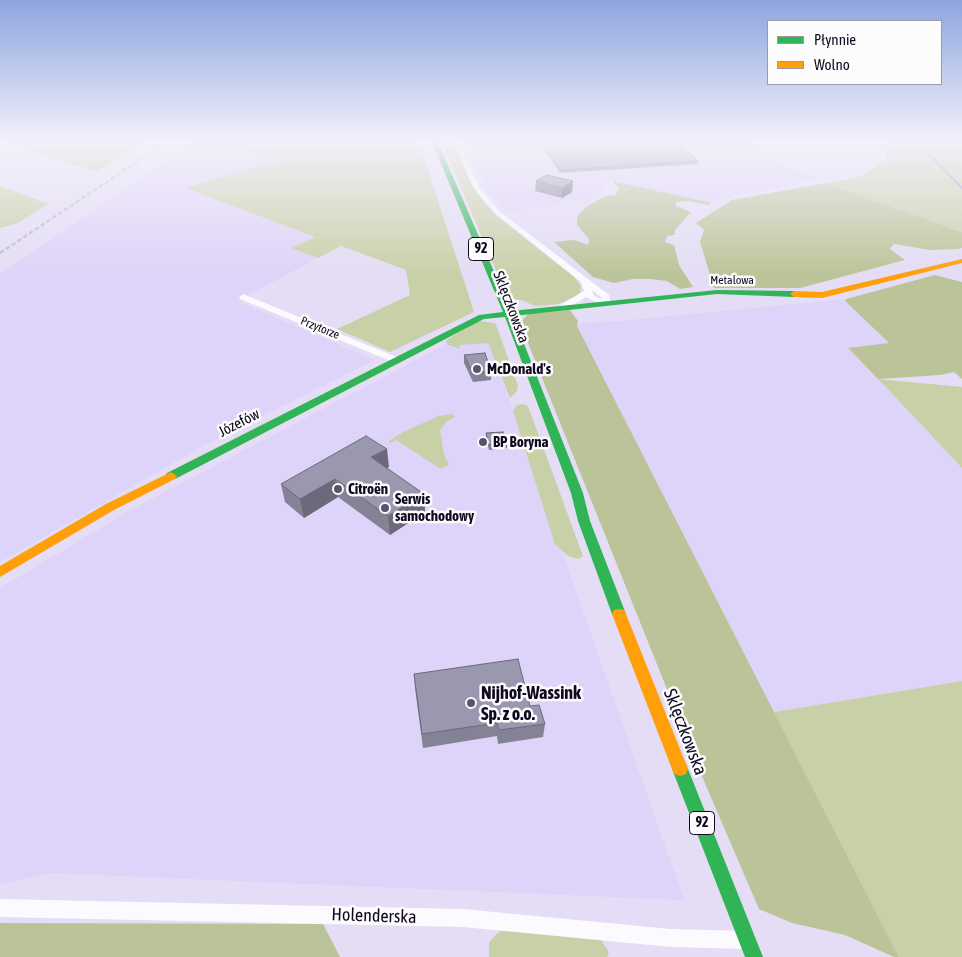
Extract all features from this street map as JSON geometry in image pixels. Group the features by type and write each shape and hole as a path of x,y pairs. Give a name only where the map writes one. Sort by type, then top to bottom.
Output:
{"main road":[{"name":"Sklęczkowska","path":"452,187 454,198 577,493 584,520 751,949"},
{"name":"Metalowa","path":"503,314 717,292 822,295 962,261"},
{"name":"Józefów","path":"0,572 110,507 396,360 482,317 503,314"}],"street":[{"path":"476,187 497,212 606,297 606,304 590,298 585,282"},
{"path":"562,308 587,293"},
{"name":"Przytorze","path":"243,297 396,360"},
{"name":"Holenderska","path":"0,908 463,918 612,931 751,949"}],"shaded area":[{"path":"128,187 190,187 186,188 315,237 292,248 318,258 237,301 375,360 208,443 0,562 0,274"},
{"path":"486,187 606,187 589,203 569,199 549,206 508,212 489,194"},
{"path":"638,187 777,187 723,198 712,203"},
{"path":"846,299 845,301 889,344 848,348 962,468 962,681 774,712 577,326 582,323"},
{"path":"483,325 684,900 50,873 0,884 0,588 136,507"}],"green space":[{"path":"0,187 49,204 16,224 0,228"},
{"path":"433,187 474,312 390,352 337,329 410,295 406,270 341,246 318,258 291,248 315,237 185,188"},
{"path":"461,187 473,187 498,217 574,277 581,286 580,293 558,304 535,306 522,300 508,299"},
{"path":"618,187 638,187 712,203 707,205 690,201 676,202 676,206 691,212 675,230 674,235 667,236 665,242 674,245 679,265 693,287 680,289 667,281 650,279 633,279 614,283 593,277 554,242 574,240 588,245 589,239 577,225 577,216 589,205 606,196 615,195 619,188"},
{"path":"806,187 836,187 962,232 962,248 930,250 894,244 890,249 905,260 800,288 714,288 700,242 704,230 696,223 732,200"},
{"path":"836,187 962,187 962,232"},
{"path":"935,275 962,282 962,379 954,372 940,375 878,379 848,348 889,343 845,301 846,299"},
{"path":"570,310 578,321 577,326 899,957 894,957 845,935 792,923 759,909 701,774 520,323 528,314"},
{"path":"479,321 495,323 498,330 518,386 517,391 510,398 488,343 459,345 460,349 447,344 446,341 450,338"},
{"path":"878,379 962,387 962,468 932,436"},
{"path":"523,404 528,406 583,556 578,559 568,556 555,544 513,411 517,405"},
{"path":"452,414 455,417 446,422 440,430 444,455 449,465 441,469 396,440 390,443 389,441 403,432 439,416"},
{"path":"962,681 962,957 899,957 774,712"},
{"path":"0,923 323,924 340,957 0,957"},
{"path":"502,929 601,940 609,952 607,957 489,957 489,942"}],"building":[{"path":"485,353 491,371 473,373 464,355"},
{"path":"503,432 507,444 489,445 486,433"},
{"path":"366,436 387,449 371,457 424,494 388,516 335,479 300,499 281,484"},
{"name":"Nijhof-Wassink Sp. z o.o.","path":"518,659 530,706 539,705 545,724 499,730 497,723 422,734 414,674"}],"railway":[{"path":"0,253 100,187"}],"traffic: fast":[{"path":"454,187 503,301 577,493 584,521 619,614"},
{"path":"171,476 482,317 717,292 794,294"},
{"path":"680,769 754,957"}],"traffic: slow":[{"path":"794,294 822,295 962,261"},
{"path":"0,572 110,507 171,476"},
{"path":"619,614 680,769"}],"place":[{"name":"McDonald's","path":"477,369"},
{"name":"BP Boryna","path":"483,442"},
{"name":"Citroën","path":"338,489"},
{"name":"Serwis samochodowy","path":"385,508"},
{"name":"Nijhof-Wassink Sp. z o.o.","path":"471,703"}]}
